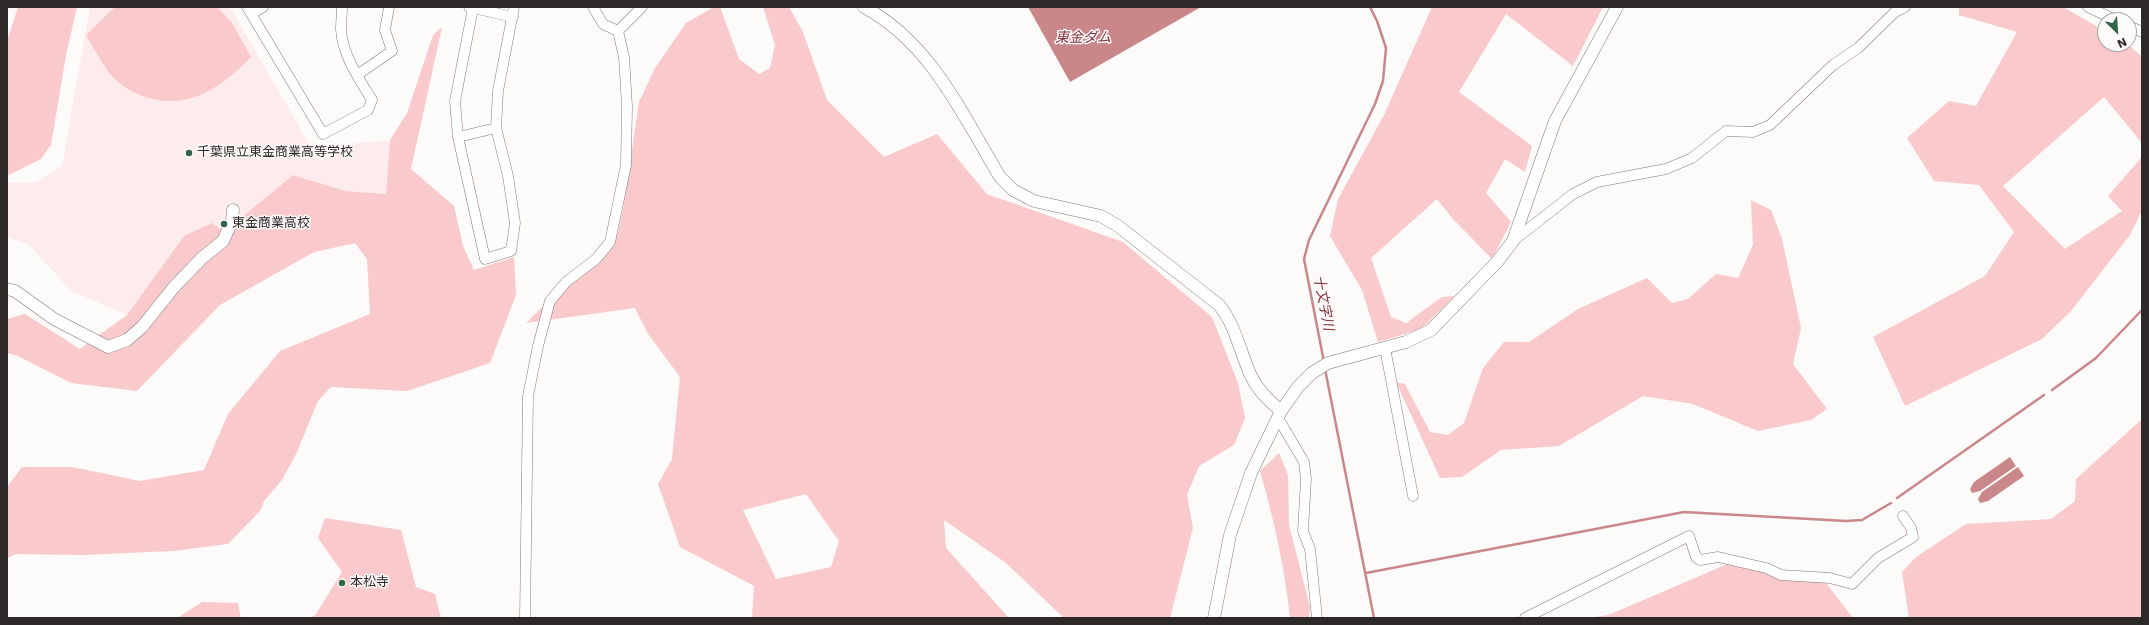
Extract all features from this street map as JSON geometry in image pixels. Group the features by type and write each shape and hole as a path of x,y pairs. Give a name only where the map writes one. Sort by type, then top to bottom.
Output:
{"street":[{"path":"263,7 249,11 323,134 368,110 372,100 357,75 346,52 341,30 342,7"},
{"path":"357,75 392,51 385,30 389,7"},
{"path":"593,7 603,24 618,30"},
{"path":"618,30 642,7"},
{"path":"864,7 896,27 929,61 1000,177 1013,190 1034,201 1101,216 1141,243 1219,305 1228,316 1252,376 1280,414 1304,462 1306,479 1303,531 1310,549 1317,618"},
{"path":"1513,241 1555,121 1617,7"},
{"path":"1214,618 1230,535 1251,473 1280,414 1298,387 1312,374 1328,363 1406,342 1431,330 1459,302 1513,241 1573,194 1597,182 1666,169 1692,158 1726,131 1753,132 1770,125 1833,65 1858,48 1893,9 1905,7"},
{"path":"2088,7 2099,12"},
{"path":"471,8 514,12 498,91 496,128 508,176 515,223 511,252 485,259 458,137 455,101 471,8"},
{"path":"525,618 528,396 538,346 550,300 566,282 596,259 610,242 626,165 628,106 624,57 618,30"},
{"path":"458,137 496,128"},
{"path":"7,289 15,291 54,319 87,338 108,347 128,340 142,327 174,287 202,258 223,241 232,221 233,210"},
{"path":"1385,348 1413,496"},
{"path":"1525,618 1689,536 1696,557 1700,560 1718,557 1766,568 1781,574 1830,578 1852,584 1878,558 1913,537 1911,528 1903,516"}],"shaded area":[{"path":"18,7 77,7 66,55 51,145 41,159 7,176 7,41"},
{"name":"千葉県立東金商業高等学校","path":"90,7 230,7 319,161 355,143 390,140 386,194 345,191 293,175 224,232 184,236 127,315 71,291 28,244 7,237 7,183 36,182 62,166"},
{"path":"115,7 217,7 232,23 251,57 228,78 215,87 189,99 174,101 159,100 143,96 125,87 113,78 86,35"},
{"path":"714,7 720,7 739,59 759,74 770,68 775,45 763,7 789,7 803,32 827,100 884,157 937,134 987,194 1123,242 1212,317 1238,383 1245,418 1234,445 1199,466 1187,495 1193,528 1170,618 1064,618 1006,563 944,520 946,548 1009,618 752,618 754,586 680,547 658,484 672,459 680,377 648,334 635,308 526,323 618,233 624,204 639,102 655,68 686,23","holes":["806,494 839,541 831,567 776,579 743,510"]},
{"path":"1432,7 1603,7 1573,66 1506,14 1459,92 1532,146 1525,172 1505,159 1486,193 1511,222 1492,259 1452,218 1437,199 1371,258 1391,317 1406,323 1442,297 1455,296 1421,329 1378,342 1362,290 1330,236 1338,199 1384,115"},
{"path":"1959,7 2063,7 2097,26 2097,52 2137,52 2142,57 2142,143 2104,97 2003,186 2065,249 2122,211 2108,196 2142,157 2142,210 2130,235 2071,311 2042,339 1905,406 1873,337 1985,276 2014,232 1979,185 1934,181 1907,138 1949,101 1976,106 2017,32 1959,15"},
{"path":"442,27 411,169 454,206 463,246 474,270 514,257 516,295 490,363 407,391 331,387 318,401 297,452 282,480 264,501 261,510 228,544 173,551 83,555 16,554 7,558 7,487 22,467 72,467 140,481 204,470 228,414 280,351 370,314 367,259 355,243 314,252 220,305 137,391 71,383 18,356 7,353 7,319 25,314 80,349 127,315 184,236 212,223 224,232 293,175 345,191 386,194 390,140 407,113 433,35"},
{"path":"1751,200 1771,210 1782,239 1801,328 1793,364 1827,409 1811,420 1758,431 1693,404 1643,396 1559,446 1501,450 1462,477 1440,478 1396,382 1405,384 1430,432 1448,435 1464,423 1483,368 1504,342 1529,342 1578,309 1647,278 1672,303 1688,299 1716,274 1738,278 1753,245"},
{"path":"2142,419 2142,618 1909,618 1902,572 1916,557 1966,524 2051,519 2075,501 2076,479"},
{"path":"1279,453 1288,475 1289,525 1310,607 1309,618 1290,618 1278,544 1260,471"},
{"path":"325,518 401,530 416,587 435,594 441,618 311,618 316,614 342,572 318,538"},
{"path":"1730,563 1823,579 1853,618 1592,618 1611,614"},
{"path":"202,602 238,603 241,618 177,618"}],"water":[{"name":"東金ダム","path":"1028,7 1201,7 1070,82"},
{"path":"2010,457 2016,466 1980,491 1972,493 1970,489 1974,482"},
{"path":"2018,467 2024,476 1988,501 1980,503 1978,499 1982,492"}],"waterway":[{"name":"十文字川","path":"1324,362 1304,259 1309,240 1375,104 1383,81 1386,48 1377,21 1370,7"},
{"path":"2052,390 2096,358 2142,310"},
{"name":"十文字川","path":"1325,369 1374,618"},
{"path":"1897,498 2044,395"},
{"path":"1366,573 1684,512 1846,521 1862,520 1891,503"}],"place":[{"name":"千葉県立東金商業高等学校","path":"189,153"},
{"name":"東金商業高校","path":"224,224"},
{"name":"本松寺","path":"342,583"}]}
